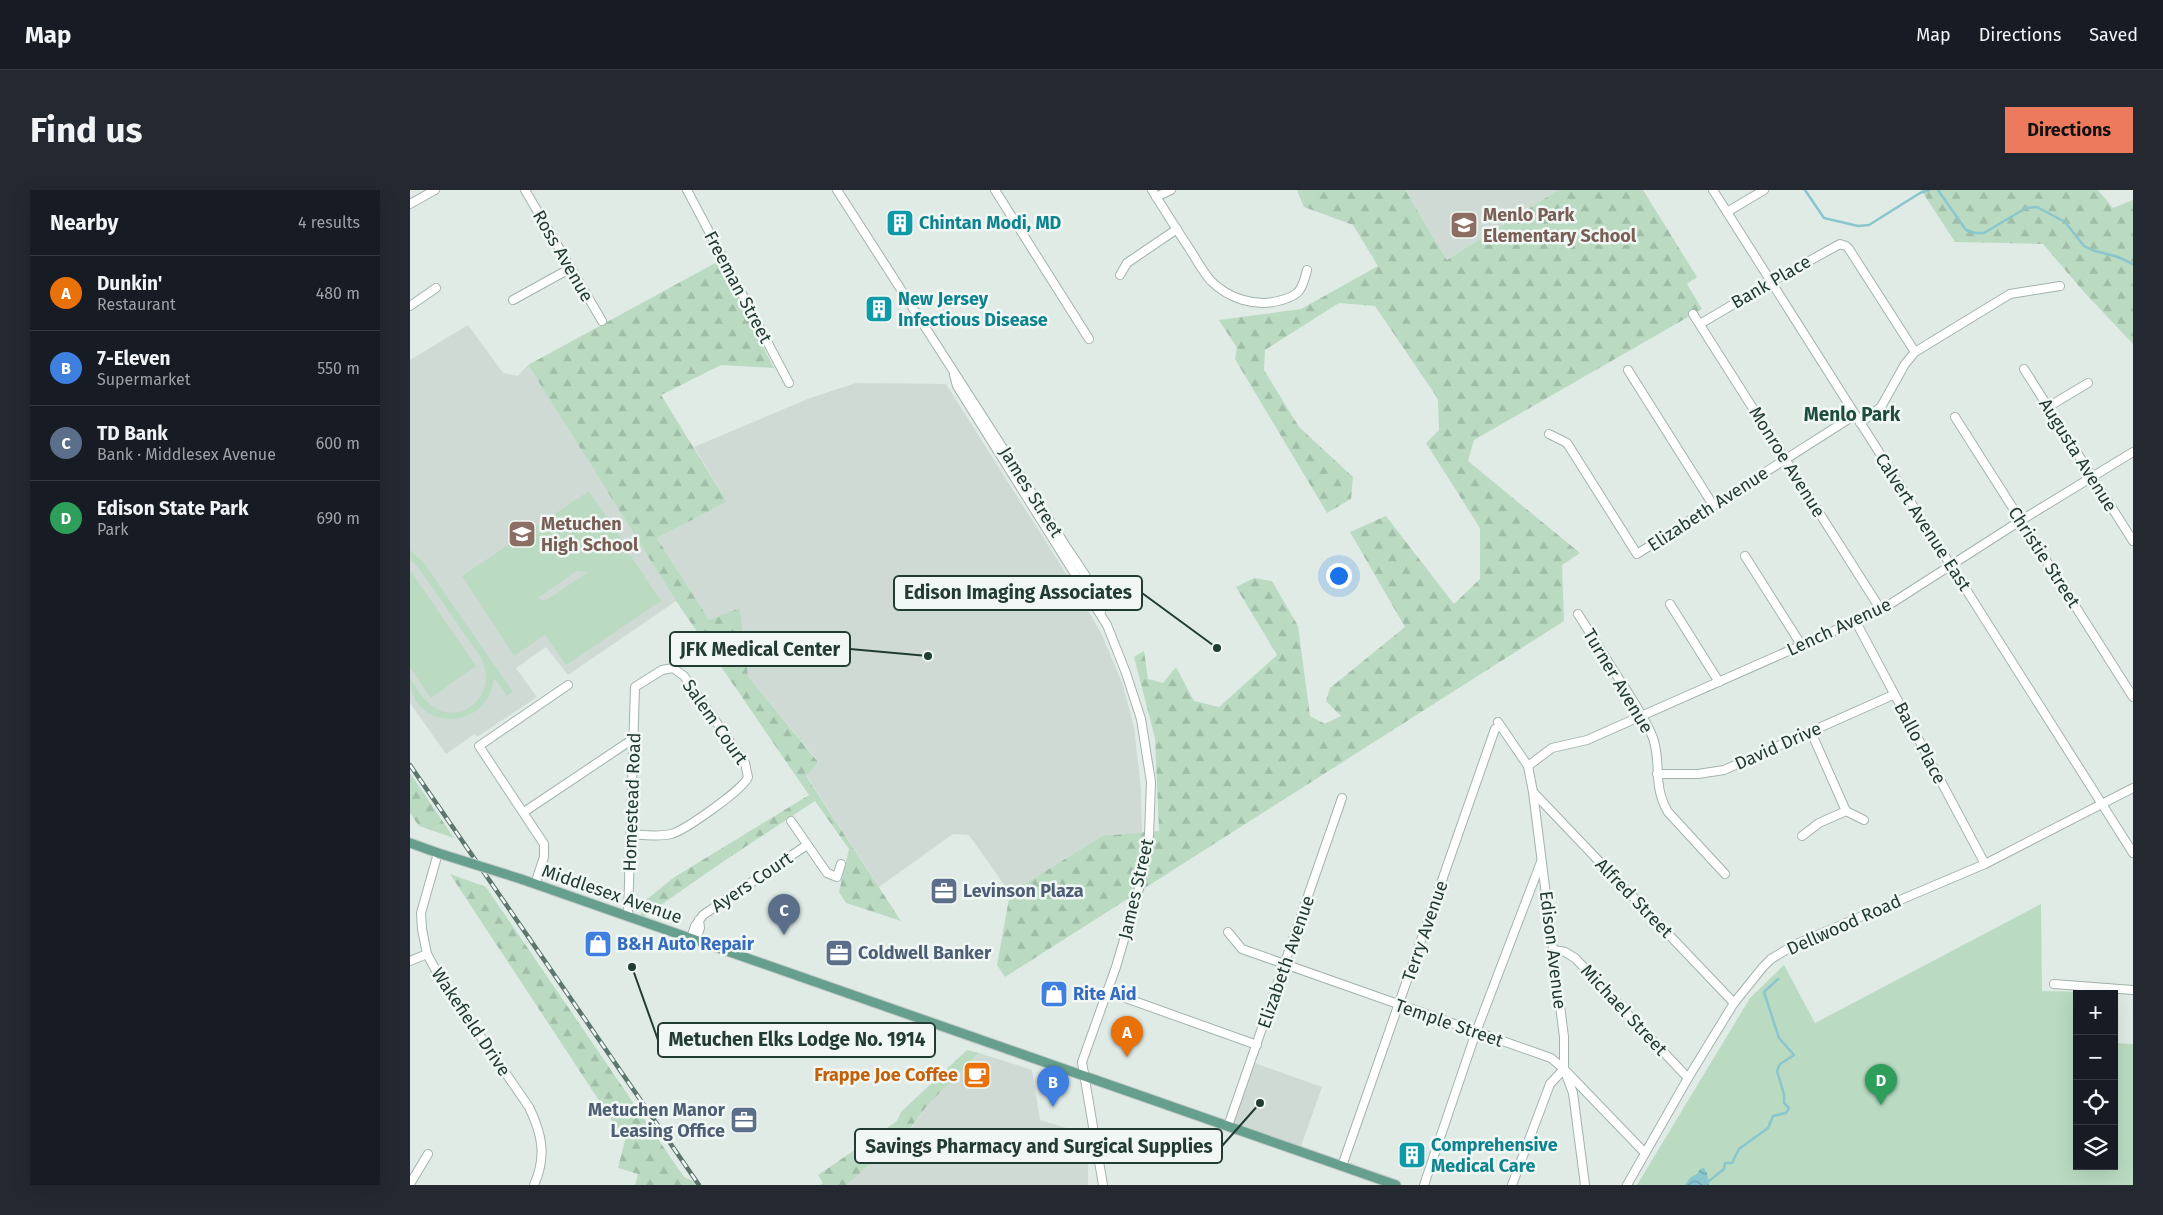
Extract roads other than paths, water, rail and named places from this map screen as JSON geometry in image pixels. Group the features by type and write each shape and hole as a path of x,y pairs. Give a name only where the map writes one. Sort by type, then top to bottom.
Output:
{"main road":[{"name":"Middlesex Avenue","path":"410,843 628,916 1396,1185"}],"street":[{"path":"410,204 435,190"},
{"name":"Ross Avenue","path":"525,190 602,321"},
{"name":"Freeman Street","path":"687,190 789,383"},
{"path":"995,190 1088,339"},
{"path":"1171,190 1154,193 1210,280 1220,289 1240,299 1262,303 1290,298 1299,293 1307,270"},
{"name":"Calvert Avenue East","path":"1713,190 2133,853"},
{"path":"1727,212 1764,190"},
{"name":"James Street","path":"840,191 954,375 962,383 1095,593 1118,650 1141,719 1151,782 1149,835 1145,863 1127,933 1082,1062 1103,1185"},
{"path":"1120,275 1127,263 1177,230"},
{"name":"Bank Place","path":"1700,324 1836,244 1843,244 1849,250 1915,352"},
{"path":"513,300 570,268"},
{"path":"1860,423 1881,407 1915,352 2010,294 2060,286"},
{"path":"410,306 436,288"},
{"name":"Monroe Avenue","path":"1693,314 1881,610"},
{"name":"Augusta Avenue","path":"2024,368 2133,540"},
{"path":"1628,370 1713,505"},
{"path":"2048,407 2088,383"},
{"name":"Elizabeth Avenue","path":"1549,434 1567,443 1638,554 1855,415"},
{"name":"Christie Street","path":"1955,417 2133,697"},
{"name":"Lench Avenue","path":"1528,766 1552,748 1587,740 1881,610 2020,521 2133,452"},
{"path":"1745,556 1802,646"},
{"path":"1670,604 1719,682"},
{"name":"Turner Avenue","path":"1578,614 1642,716 1656,746 1660,795 1668,812 1725,874"},
{"name":"Ballo Place","path":"1856,622 1985,864"},
{"name":"Salem Court","path":"632,834 662,835 677,832 740,789 748,777 746,764 679,671 668,668 662,670 636,687"},
{"path":"535,884 545,850 541,837 479,746 568,685"},
{"name":"Homestead Road","path":"628,916 636,687"},
{"name":"David Drive","path":"1657,774 1698,774 1724,770 1894,694"},
{"name":"Edison Avenue","path":"1499,724 1528,766 1533,792 1564,1037 1564,1069 1573,1093 1585,1185"},
{"name":"Terry Avenue","path":"1342,1166 1495,729 1499,724"},
{"path":"1811,732 1846,811 1864,820"},
{"path":"524,812 633,739"},
{"name":"Dellwood Road","path":"1627,1185 1688,1078 1734,1004 1763,967 1782,952 1985,864 2133,788"},
{"name":"Alfred Street","path":"1533,792 1734,1004"},
{"name":"Elizabeth Avenue","path":"1228,1126 1342,798"},
{"path":"1802,836 1819,823 1846,811"},
{"name":"Ayers Court","path":"791,821 827,873 837,877 841,864"},
{"name":"Ayers Court","path":"694,939 695,926 703,915 807,845"},
{"name":"Wakefield Drive","path":"438,853 422,914 422,929 428,954 440,978 529,1107 538,1125 543,1150 542,1162 534,1185"},
{"path":"1424,1185 1476,1032 1541,861"},
{"name":"Temple Street","path":"1228,932 1242,950 1550,1058 1564,1069 1645,1153"},
{"name":"Michael Street","path":"1554,950 1565,952 1575,958 1688,1078"},
{"path":"410,961 428,954"},
{"path":"2054,984 2133,990"},
{"path":"1106,991 1257,1045"},
{"path":"1512,1185 1550,1084 1564,1069"},
{"path":"410,1184 428,1154"}],"water":[{"path":"1704,1168 1709,1185 1685,1185 1691,1177"}],"waterway":[{"path":"1805,190 1824,218 1858,226 1869,225 1920,193 1929,190"},
{"path":"1938,190 1966,230 1984,233 2026,208 2037,207 2065,222 2084,246 2133,264"},
{"path":"1709,1181 1724,1169 1725,1163 1732,1163 1739,1149 1768,1128 1773,1116 1786,1113 1789,1108 1784,1103 1784,1094 1777,1071 1780,1064 1794,1055 1779,1038 1764,992 1778,979"}],"railway":[{"path":"410,765 699,1185"}],"place":[{"name":"Chintan Modi, MD","path":"900,223"},
{"name":"Menlo Park Elementary School","path":"1464,225"},
{"name":"New Jersey Infectious Disease","path":"879,309"},
{"name":"Metuchen High School","path":"522,534"},
{"name":"Edison Imaging Associates","path":"1217,648"},
{"name":"JFK Medical Center","path":"928,656"},
{"name":"Levinson Plaza","path":"944,891"},
{"name":"TD Bank","path":"784,935"},
{"name":"B&H Auto Repair","path":"598,944"},
{"name":"Coldwell Banker","path":"839,953"},
{"name":"Metuchen Elks Lodge No. 1914","path":"632,967"},
{"name":"Rite Aid","path":"1054,994"},
{"name":"Dunkin'","path":"1127,1057"},
{"name":"Frappe Joe Coffee","path":"977,1075"},
{"name":"Savings Pharmacy and Surgical Supplies","path":"1260,1103"},
{"name":"Edison State Park","path":"1881,1105"},
{"name":"7-Eleven","path":"1053,1107"},
{"name":"Metuchen Manor Leasing Office","path":"744,1120"},
{"name":"Comprehensive Medical Care","path":"1412,1155"}],"district":[{"name":"Menlo Park","path":"1852,414"}]}
